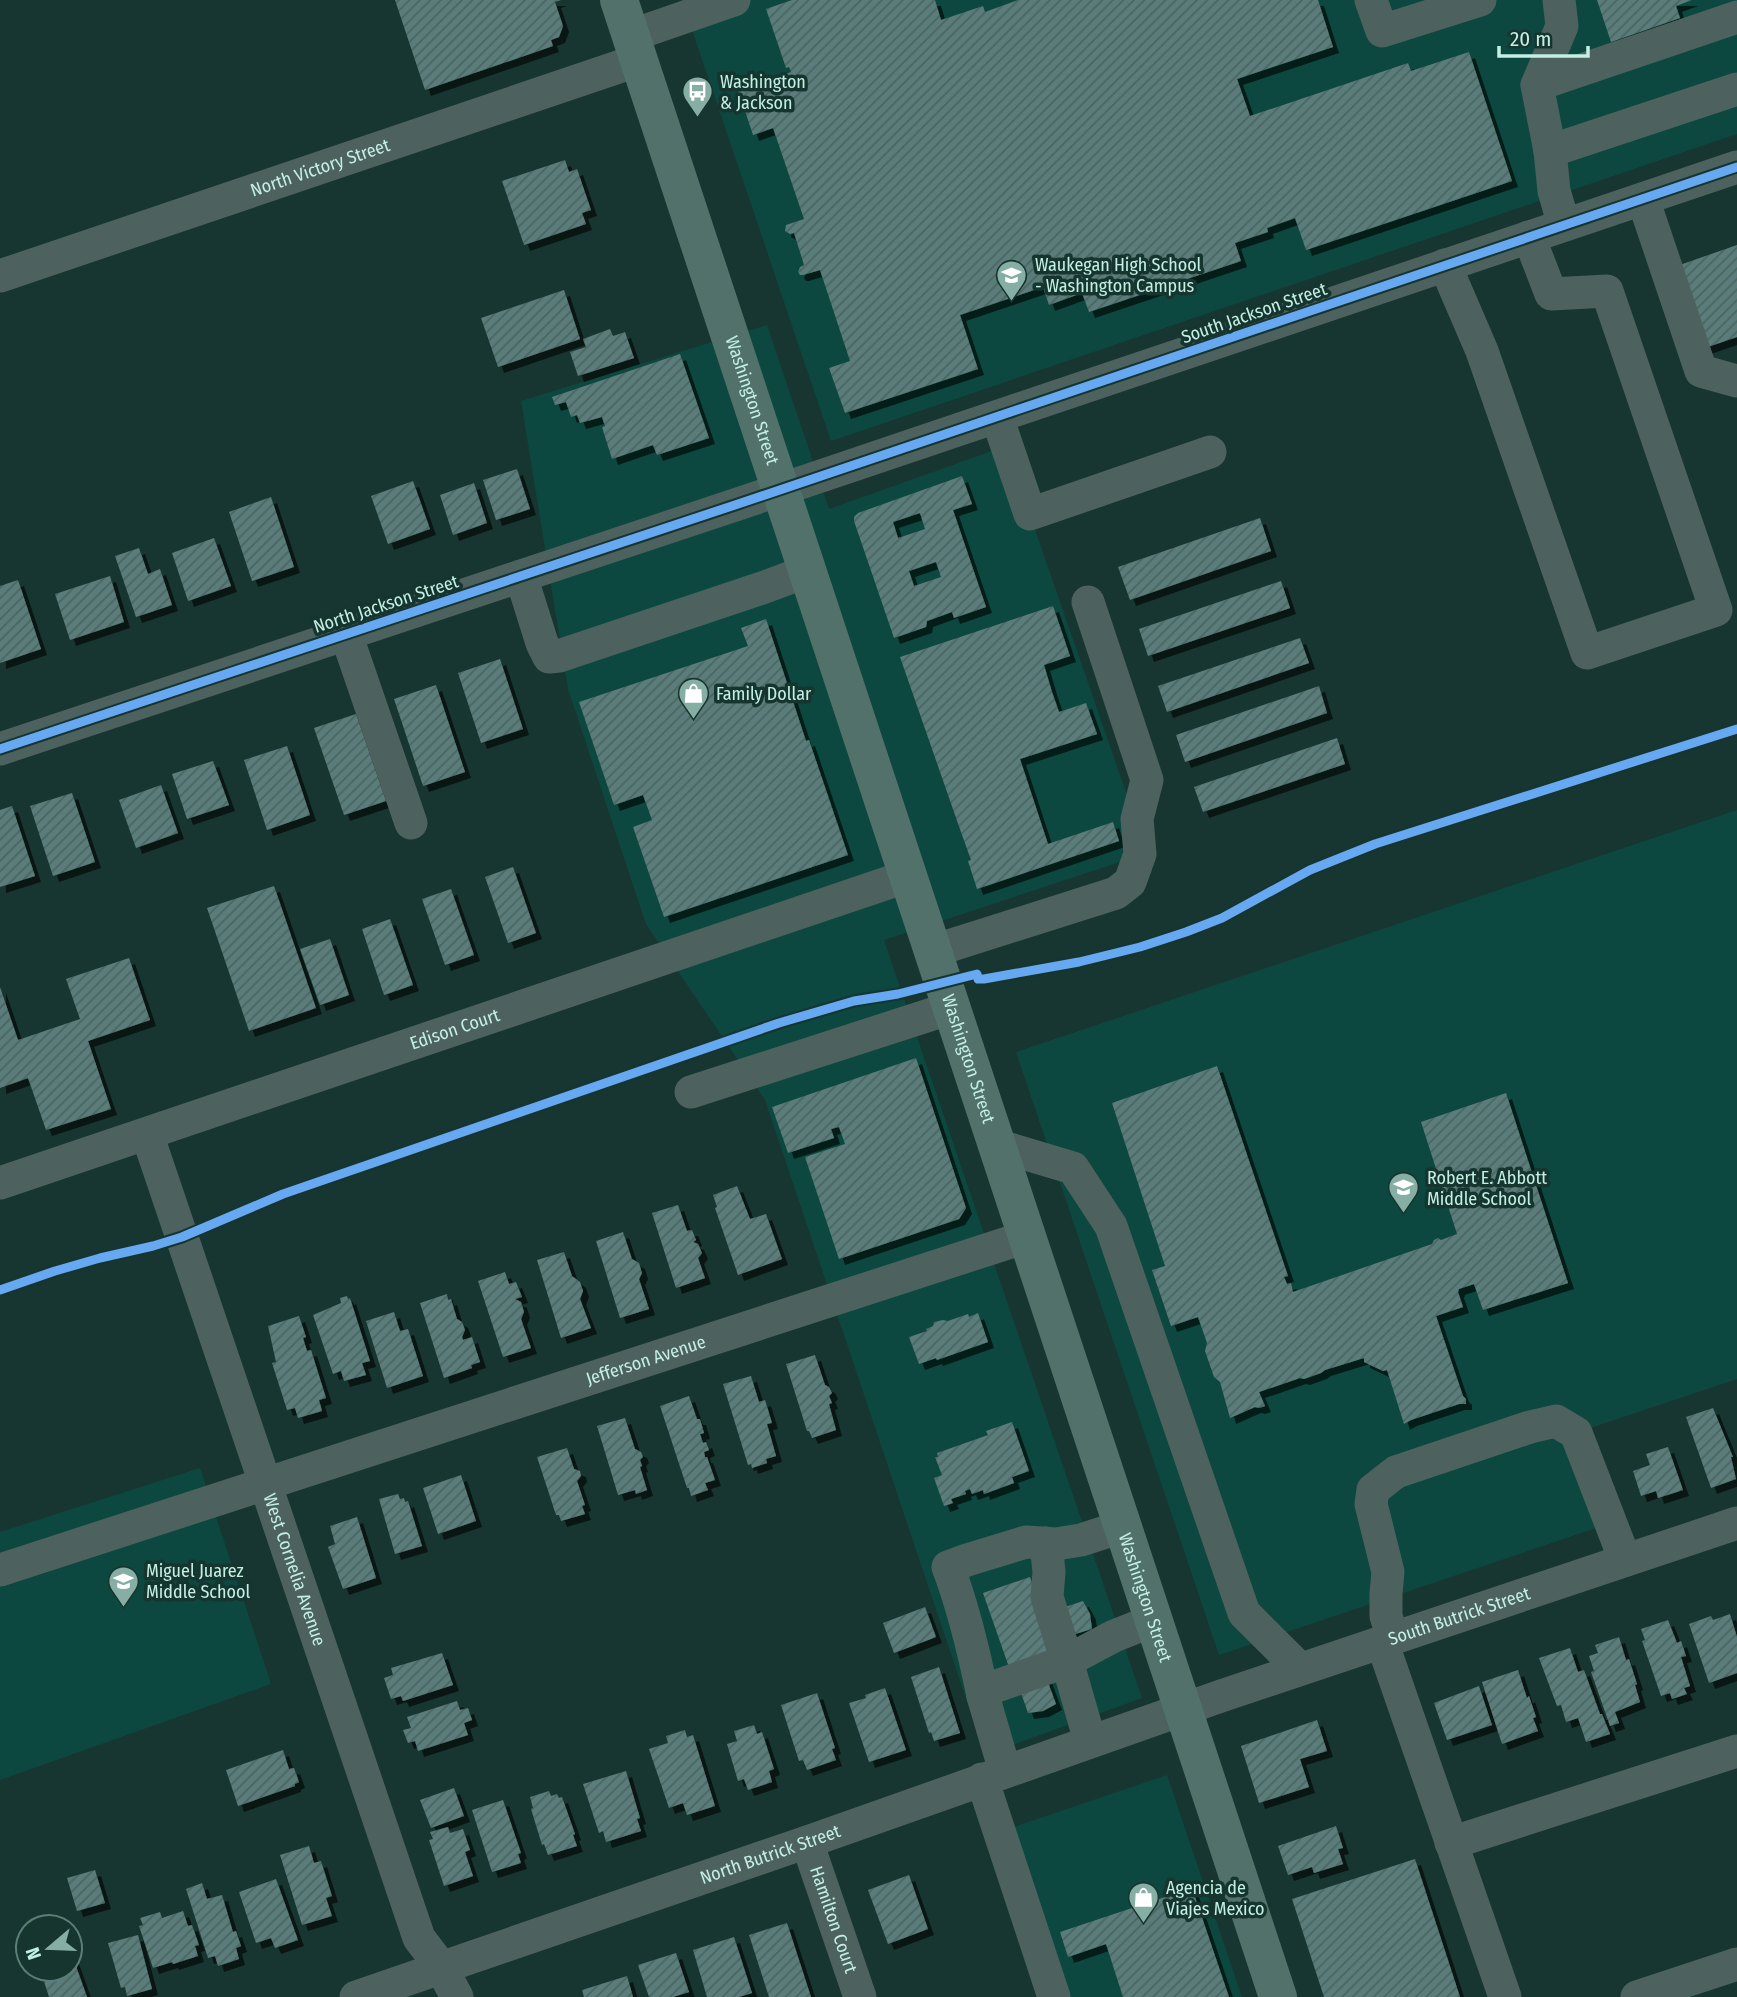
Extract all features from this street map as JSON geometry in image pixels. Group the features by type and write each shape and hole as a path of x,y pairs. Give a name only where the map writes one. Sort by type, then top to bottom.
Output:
{"main road":[{"name":"Washington Street","path":"619,0 1278,1997"}],"street":[{"name":"North Victory Street","path":"0,276 635,48 734,0"},
{"path":"1371,0 1382,31 1480,0"},
{"path":"1559,0 1562,26 1537,85 1550,151 1554,191 1564,225"},
{"path":"1537,85 1737,17"},
{"path":"1550,151 1737,89"},
{"name":"South Jackson Street","path":"781,490 1737,167"},
{"path":"1643,199 1701,371 1737,381"},
{"path":"1445,265 1482,351 1587,653 1716,610 1607,291 1551,294 1529,237"},
{"path":"996,417 1030,514 1210,453"},
{"name":"North Jackson Street","path":"0,749 781,490"},
{"path":"521,576 549,657 585,648 808,571"},
{"path":"933,951 1116,893 1130,882 1140,854 1138,819 1147,780 1088,602"},
{"path":"346,634 411,822"},
{"name":"Edison Court","path":"0,1184 908,876"},
{"path":"691,1092 951,1008"},
{"name":"West Cornelia Avenue","path":"147,1134 419,1938 457,1997"},
{"path":"996,1145 1073,1168 1111,1226 1244,1613 1300,1669"},
{"name":"Jefferson Avenue","path":"0,1570 1026,1237"},
{"path":"1505,1997 1451,1843 1387,1640 1388,1572 1371,1504 1373,1490 1396,1472 1530,1427 1556,1421 1576,1433 1625,1560"},
{"name":"South Butrick Street","path":"1181,1709 1737,1523"},
{"path":"1054,1997 994,1775 983,1696 962,1608 948,1567 1026,1542 1056,1544 1081,1540 1121,1527"},
{"path":"1046,1543 1049,1572 1047,1597 1090,1741"},
{"path":"983,1696 991,1688 1067,1661 1114,1636 1152,1621"},
{"name":"North Butrick Street","path":"356,1997 807,1842 1181,1709"},
{"path":"1451,1843 1737,1751"},
{"name":"Hamilton Court","path":"807,1842 860,1997"},
{"path":"1637,1997 1737,1964"}],"shaded area":[{"name":"Waukegan High School - Washington Campus","path":"682,0 1737,0 1737,134 831,441"},
{"path":"767,325 829,509 1006,446 1147,853 884,940 1142,1698 985,1755 765,1100 646,924 568,689 521,401"},
{"name":"Robert E. Abbott Middle School","path":"1737,810 1737,1379 1590,1428 1626,1518 1219,1655 1016,1052"},
{"name":"Miguel Juarez Middle School","path":"200,1468 271,1684 0,1780 0,1532"},
{"path":"1167,1775 1242,1997 1069,1997 1014,1827"}],"building":[{"path":"395,0 561,0 555,2 563,26 559,37 551,40 553,46 425,90"},
{"name":"Waukegan High School - Washington Campus","path":"792,0 935,0 941,20 983,6 985,12 1018,0 1318,0 1333,47 1237,79 1250,116 1408,63 1411,71 1469,52 1512,181 1306,250 1295,218 1267,228 1268,232 1235,243 1241,261 1089,312 1082,293 1049,305 1043,287 960,315 978,369 845,413 829,368 850,361 820,270 800,275 800,267 804,265 794,233 785,231 786,225 804,219 773,128 753,135 738,90 791,72 789,67 786,68 766,9"},
{"path":"1597,0 1692,0 1676,6 1680,18 1611,42"},
{"path":"565,160 569,172 577,169 591,210 582,213 586,224 524,245 502,181"},
{"path":"1737,245 1737,337 1702,349 1674,267"},
{"path":"564,290 580,339 498,367 481,318"},
{"path":"610,329 613,336 625,332 634,358 578,376 570,352 586,347 583,339"},
{"path":"680,354 709,438 657,455 653,445 612,459 602,427 605,426 602,417 580,423 577,415 571,417 566,402 555,405 552,397"},
{"path":"517,469 530,509 496,520 483,480"},
{"path":"962,476 972,504 953,510 986,607 954,618 952,612 927,621 926,627 894,638 854,521 858,513","holes":["920,513 925,529 898,538 893,522","936,562 941,577 914,586 909,571"]},
{"path":"413,481 430,529 388,544 371,496"},
{"path":"474,483 487,523 453,535 440,495"},
{"path":"271,497 294,567 252,581 229,512"},
{"path":"1260,518 1271,551 1130,600 1118,567"},
{"path":"214,538 231,586 188,601 172,553"},
{"path":"139,548 148,574 160,569 172,605 136,617 115,556"},
{"path":"110,576 124,622 70,640 55,594"},
{"path":"18,580 41,649 0,663 0,586"},
{"path":"1281,581 1290,608 1148,656 1139,629"},
{"path":"1053,606 1070,656 1044,665 1052,692 1059,712 1086,703 1097,734 1020,759 1048,844 1113,822 1119,841 977,889 968,861 971,860 900,657"},
{"path":"766,619 806,741 809,740 848,855 664,917 633,827 652,820 643,795 614,805 579,702 748,646 741,628"},
{"path":"1300,638 1309,663 1167,712 1158,686"},
{"path":"500,659 523,729 481,743 458,673"},
{"path":"436,685 465,772 423,786 394,699"},
{"path":"1319,686 1327,713 1185,762 1176,735"},
{"path":"356,714 386,801 344,815 314,728"},
{"path":"1337,738 1345,764 1203,812 1194,787"},
{"path":"287,746 310,815 267,830 244,760"},
{"path":"213,761 229,805 187,819 172,774"},
{"path":"161,785 178,833 136,848 119,800"},
{"path":"72,793 95,862 53,876 30,806"},
{"path":"12,806 35,876 0,887 0,810"},
{"path":"513,867 536,933 508,943 485,877"},
{"path":"274,886 316,1008 249,1031 207,908"},
{"path":"451,889 474,955 445,965 422,899"},
{"path":"390,919 413,985 384,995 362,929"},
{"path":"330,939 349,995 320,1005 300,949"},
{"path":"129,958 150,1020 88,1041 111,1109 46,1130 28,1078 0,1088 0,987 18,1040 80,1019 66,979"},
{"path":"916,1058 966,1208 959,1219 839,1259 805,1157 845,1144 839,1127 831,1129 834,1138 788,1153 772,1107"},
{"name":"Robert E. Abbott Middle School","path":"1217,1066 1288,1276 1284,1277 1287,1284 1291,1283 1293,1292 1432,1244 1438,1238 1441,1240 1457,1234 1421,1122 1506,1093 1568,1283 1483,1310 1474,1284 1459,1289 1463,1307 1436,1316 1466,1404 1459,1404 1404,1424 1387,1370 1383,1371 1364,1362 1364,1358 1259,1392 1265,1406 1255,1407 1230,1418 1220,1382 1214,1377 1205,1351 1207,1343 1198,1317 1171,1326 1152,1270 1165,1266 1112,1103"},
{"path":"737,1186 750,1219 766,1214 782,1259 738,1275 713,1195"},
{"path":"678,1205 687,1231 692,1230 696,1240 693,1242 698,1244 702,1253 698,1258 705,1278 676,1288 652,1213"},
{"path":"623,1232 632,1259 639,1263 642,1273 639,1279 649,1309 620,1318 596,1241"},
{"path":"564,1252 572,1276 580,1282 583,1291 580,1299 591,1328 561,1338 537,1260"},
{"path":"505,1272 509,1284 516,1282 522,1297 515,1299 521,1302 524,1312 521,1319 531,1348 503,1357 478,1281"},
{"path":"447,1294 457,1319 462,1322 465,1330 463,1340 472,1337 480,1362 471,1365 472,1368 444,1378 420,1303"},
{"path":"340,1298 350,1298 370,1361 362,1363 366,1375 344,1381 341,1371 333,1374 313,1315 341,1303"},
{"path":"394,1312 400,1331 408,1329 423,1376 387,1388 366,1321"},
{"path":"978,1313 988,1342 919,1364 909,1337 927,1331 934,1322 948,1321 968,1314 969,1317"},
{"path":"299,1316 306,1337 303,1338 307,1351 311,1350 326,1398 319,1400 322,1411 298,1418 295,1408 287,1410 272,1363 276,1362 268,1326"},
{"path":"815,1355 825,1385 832,1393 829,1396 832,1403 829,1404 836,1430 812,1438 807,1431 786,1364"},
{"path":"751,1376 759,1402 765,1400 772,1423 767,1424 776,1456 766,1459 767,1463 752,1468 751,1464 748,1465 723,1384"},
{"path":"689,1396 697,1419 700,1419 704,1433 700,1434 709,1450 704,1452 705,1457 715,1480 705,1483 708,1490 691,1496 660,1406"},
{"path":"1713,1408 1733,1457 1736,1479 1711,1488 1686,1417"},
{"path":"625,1418 635,1449 641,1452 643,1457 640,1467 647,1490 618,1495 597,1426"},
{"path":"1012,1422 1029,1471 1012,1477 1014,1483 984,1494 983,1490 972,1494 970,1489 965,1491 966,1494 951,1499 953,1503 944,1506 934,1478 942,1475 935,1457 938,1457 937,1453 988,1435 986,1431"},
{"path":"1668,1447 1683,1490 1658,1498 1656,1491 1641,1496 1633,1471 1650,1465 1646,1454"},
{"path":"567,1448 574,1469 580,1471 581,1476 577,1481 585,1505 582,1506 585,1514 561,1521 559,1515 556,1515 537,1457"},
{"path":"461,1475 476,1521 438,1534 423,1488"},
{"path":"398,1494 400,1499 408,1501 422,1546 395,1554 379,1499"},
{"path":"357,1517 376,1578 343,1589 328,1547 335,1544 330,1526"},
{"path":"1030,1577 1057,1657 1011,1673 983,1593"},
{"path":"1083,1601 1090,1614 1092,1629 1065,1637 1056,1610"},
{"path":"925,1607 936,1637 894,1653 883,1623"},
{"path":"1730,1614 1737,1637 1737,1673 1709,1683 1689,1624 1711,1616 1713,1620"},
{"path":"1668,1620 1677,1643 1681,1641 1686,1656 1681,1657 1690,1686 1684,1688 1687,1694 1672,1699 1670,1693 1661,1696 1642,1641 1645,1640 1641,1629"},
{"path":"1619,1637 1626,1660 1629,1659 1640,1702 1615,1712 1619,1723 1610,1726 1591,1672 1594,1671 1589,1656 1598,1653 1595,1645"},
{"path":"1570,1648 1578,1672 1584,1670 1610,1734 1586,1742 1578,1718 1566,1722 1561,1705 1557,1706 1539,1658"},
{"path":"442,1653 453,1685 403,1701 401,1696 391,1699 384,1678 393,1675 391,1668"},
{"path":"939,1667 960,1733 934,1741 911,1677"},
{"path":"1518,1670 1536,1717 1533,1718 1538,1731 1502,1744 1482,1682"},
{"path":"1046,1677 1056,1704 1043,1711 1028,1713 1019,1687"},
{"path":"1479,1686 1492,1725 1447,1740 1434,1703"},
{"path":"885,1688 906,1750 869,1762 849,1703"},
{"path":"817,1693 835,1748 832,1749 836,1760 807,1770 803,1760 799,1761 781,1705"},
{"path":"457,1701 460,1710 468,1708 472,1720 464,1723 468,1735 418,1751 415,1741 408,1743 403,1730 411,1728 407,1717"},
{"path":"1317,1720 1327,1751 1300,1759 1309,1787 1259,1803 1241,1746"},
{"path":"754,1725 757,1734 762,1732 774,1769 769,1771 772,1782 748,1790 744,1779 738,1781 727,1744 737,1741 734,1731"},
{"path":"685,1730 687,1737 693,1735 715,1806 687,1815 683,1803 669,1808 649,1749 668,1743 666,1736"},
{"path":"283,1750 289,1769 294,1768 299,1782 295,1786 238,1806 226,1770"},
{"path":"626,1771 640,1818 637,1819 641,1831 606,1842 603,1831 599,1833 583,1784"},
{"path":"454,1788 464,1816 431,1828 420,1800"},
{"path":"549,1791 551,1796 557,1794 559,1798 562,1797 577,1846 548,1855 544,1844 542,1845 530,1797"},
{"path":"503,1800 521,1853 518,1854 521,1863 492,1872 472,1810"},
{"path":"1336,1826 1343,1848 1338,1849 1343,1864 1314,1873 1312,1867 1288,1875 1278,1846"},
{"path":"448,1827 450,1833 463,1829 470,1850 465,1852 473,1876 444,1886 429,1840 433,1839 430,1832"},
{"path":"309,1846 314,1863 321,1861 332,1896 326,1898 332,1916 302,1925 280,1855"},
{"path":"1415,1859 1460,1997 1324,1997 1292,1899"},
{"path":"95,1870 105,1903 77,1911 67,1878"},
{"path":"909,1875 928,1929 888,1944 868,1890"},
{"path":"276,1879 298,1940 275,1948 271,1938 256,1943 239,1892"},
{"path":"202,1883 207,1899 222,1895 233,1932 236,1931 241,1946 236,1948 239,1959 218,1966 215,1956 208,1958 186,1889"},
{"path":"1192,1888 1229,1997 1123,1997 1106,1944 1068,1957 1060,1932"},
{"path":"183,1911 188,1926 192,1925 199,1945 195,1946 198,1956 153,1968 139,1926 143,1925 140,1918 160,1912 162,1918"},
{"path":"787,1923 811,1997 769,1997 749,1935"},
{"path":"138,1935 152,1989 127,1996 125,1987 121,1988 108,1943"},
{"path":"734,1937 752,1993 739,1997 707,1997 693,1950"},
{"path":"676,1953 689,1992 673,1997 649,1997 638,1965"},
{"path":"627,1976 633,1997 584,1997 582,1990"},
{"path":"44,1983 82,1983 87,1997 49,1997"}],"cycle path":[{"path":"0,749 735,505 1737,167"},
{"path":"0,1290 55,1271 182,1237 283,1194 779,1023 854,1001 898,994 977,974 978,979 984,979 1079,962 1140,947 1222,918 1310,870 1375,844 1737,729"}],"place":[{"name":"Washington & Jackson","path":"697,119"},
{"name":"Waukegan High School - Washington Campus","path":"1012,302"},
{"name":"Family Dollar","path":"693,721"},
{"name":"Robert E. Abbott Middle School","path":"1404,1215"},
{"name":"Miguel Juarez Middle School","path":"123,1608"},
{"name":"Agencia de Viajes Mexico","path":"1143,1925"}]}
